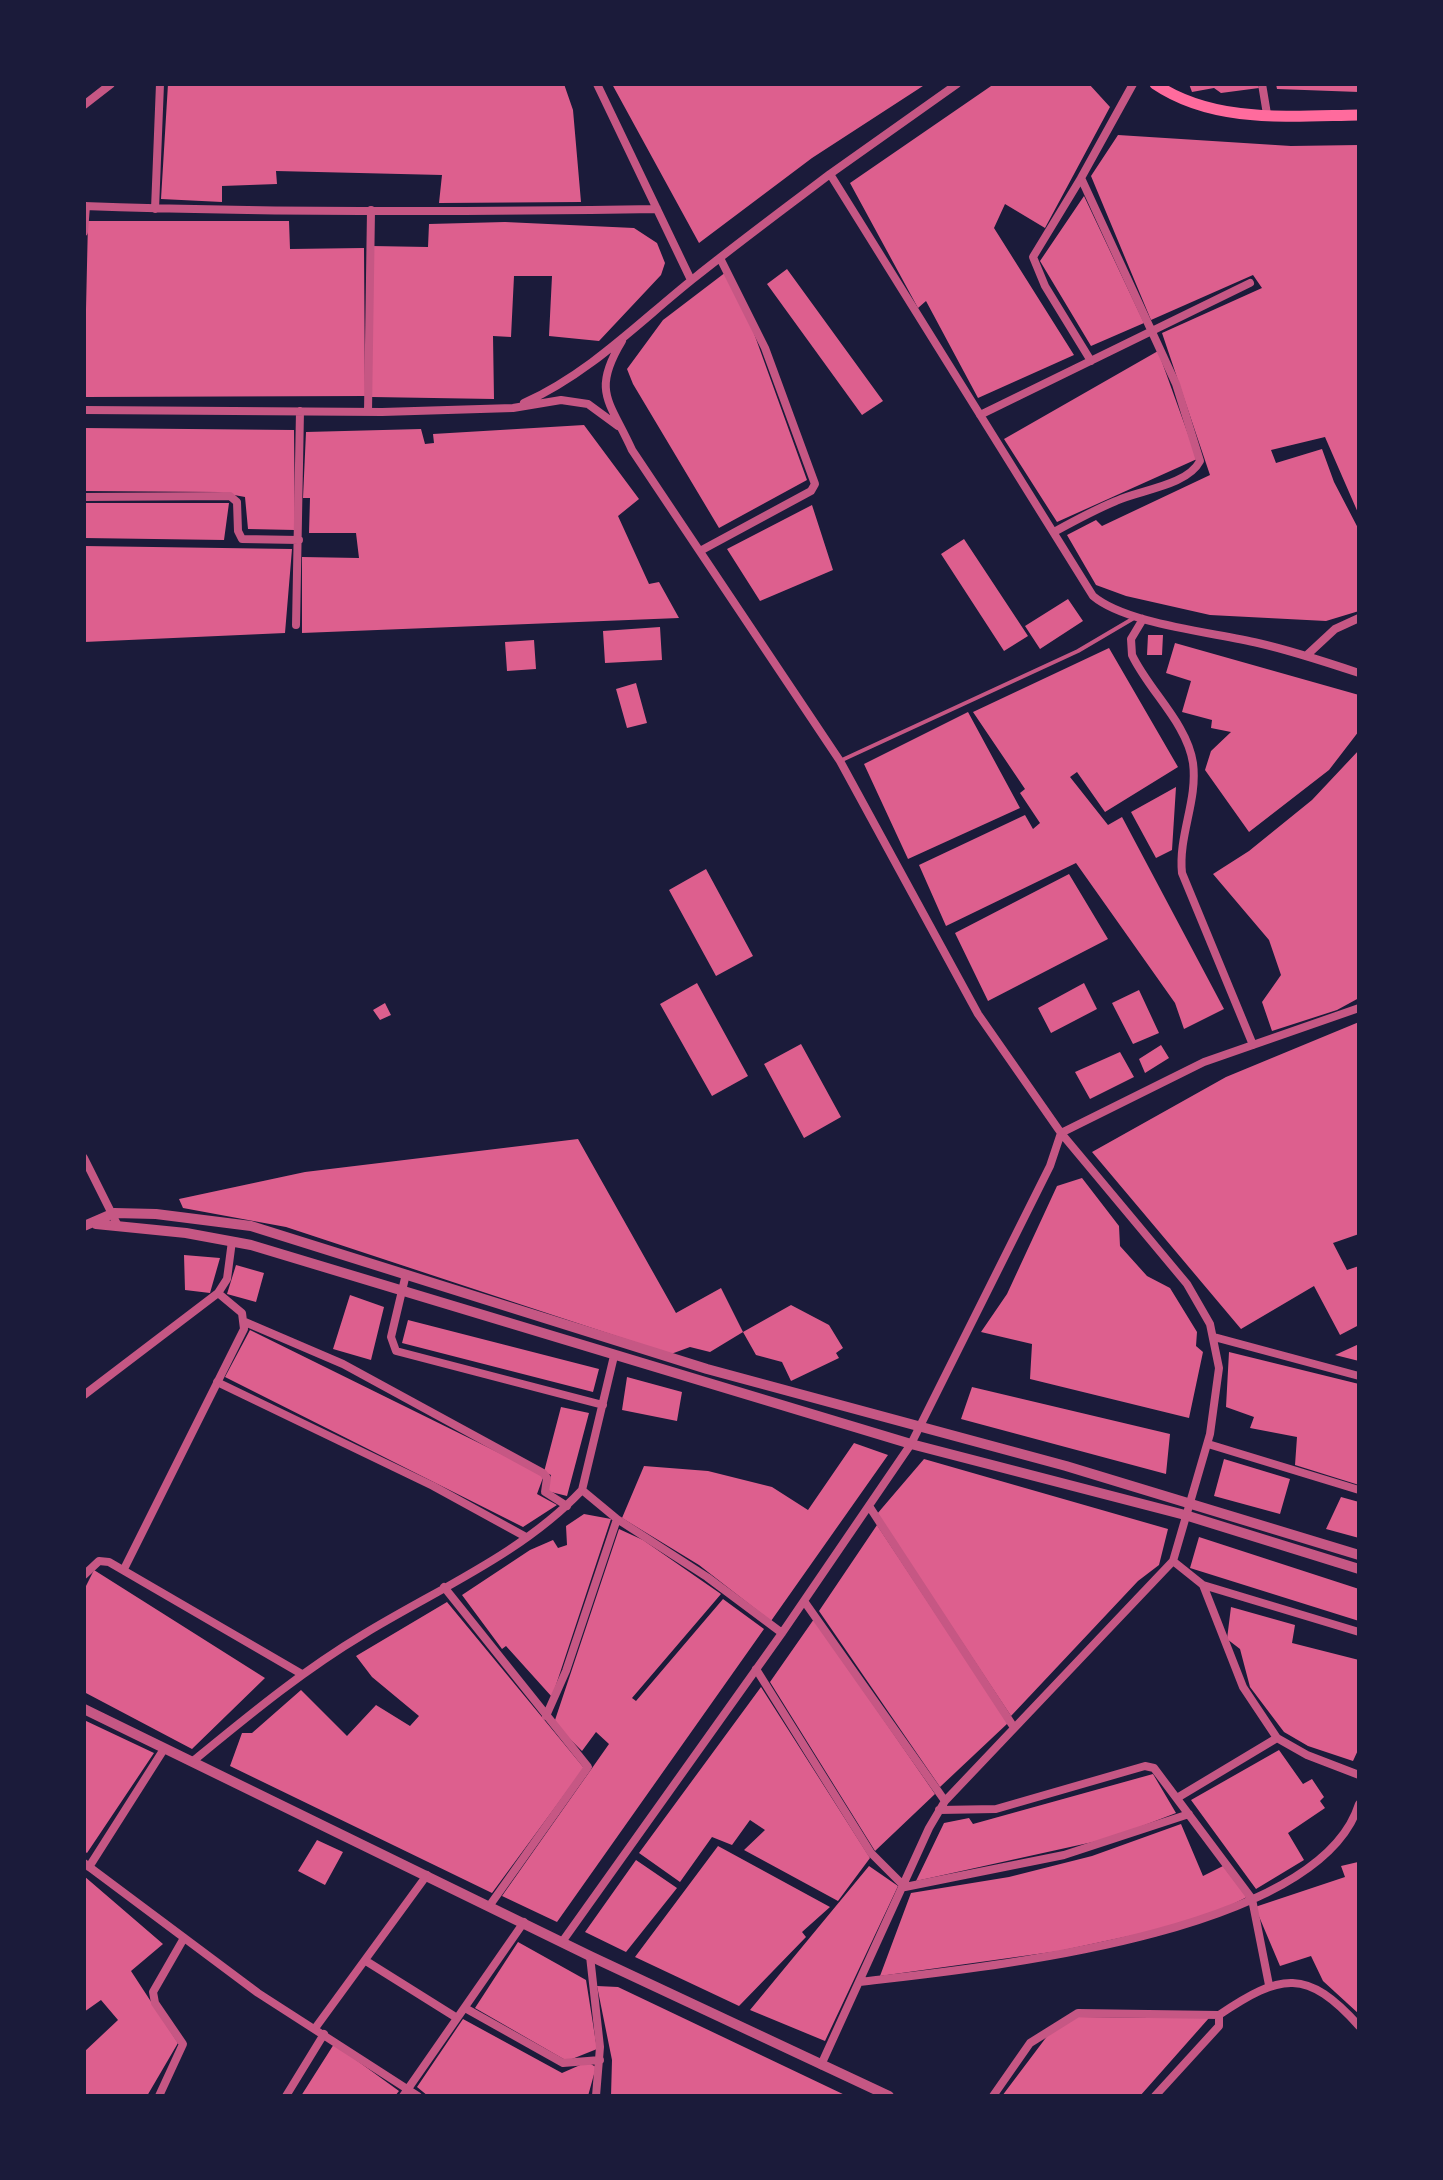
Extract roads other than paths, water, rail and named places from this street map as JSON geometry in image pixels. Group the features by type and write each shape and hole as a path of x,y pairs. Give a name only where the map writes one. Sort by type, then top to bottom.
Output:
{"main road":[{"path":"1155,84 1181,101 1206,110 1359,115"}],"street":[{"path":"84,105 111,84"},
{"path":"155,209 160,84"},
{"path":"597,84 691,280"},
{"path":"513,408 560,385 622,341 691,280 830,174 957,84"},
{"path":"1091,361 1045,286 1033,257 1133,84"},
{"path":"1262,84 1267,114"},
{"path":"830,174 1093,596 1113,610 1138,618 1307,655 1359,673"},
{"path":"1054,532 1119,499 1174,480 1198,466 1199,454 1153,330 1081,178"},
{"path":"84,232 85,206 155,209 657,209"},
{"path":"368,412 371,210"},
{"path":"700,551 811,491 815,484 765,348 720,258"},
{"path":"980,415 1250,283"},
{"path":"622,341 607,367 604,383 612,410 624,432 840,761 978,1014 1061,1133 1178,1272 1203,1309 1214,1337 1219,1368 1208,1444 1173,1561 945,1801 821,2065"},
{"path":"84,410 368,412 513,408 574,401 602,411 624,432"},
{"path":"296,625 300,411"},
{"path":"84,497 230,496 237,502 238,531 242,539 299,540"},
{"path":"1138,618 1131,639 1132,655 1188,746 1193,764 1192,790 1182,843 1182,873 1253,1045"},
{"path":"1307,655 1335,629 1359,618"},
{"path":"562,1942 782,1633 911,1444 1050,1166 1061,1133 1175,1074 1359,1008"},
{"path":"84,1158 118,1226"},
{"path":"89,1225 114,1213 156,1214 251,1226 653,1353 1190,1502 1359,1555"},
{"path":"89,1225 232,1241 911,1444 1185,1515 1359,1569"},
{"path":"84,1395 218,1293 227,1279 232,1241"},
{"path":"406,1274 391,1337 396,1351 404,1356 603,1405"},
{"path":"124,1569 245,1322 242,1313 218,1293"},
{"path":"245,1322 343,1364 544,1473 545,1492 567,1506"},
{"path":"1214,1337 1359,1376"},
{"path":"193,1761 300,1673 526,1537 567,1506 582,1490 614,1356"},
{"path":"217,1382 433,1486 526,1537"},
{"path":"1208,1444 1359,1490"},
{"path":"582,1490 617,1519 707,1577 782,1633"},
{"path":"869,1506 1013,1726"},
{"path":"546,1716 566,1671 617,1519"},
{"path":"84,1575 99,1561 124,1569 300,1673"},
{"path":"1173,1561 1203,1585 1359,1632"},
{"path":"1203,1585 1243,1687 1277,1738 1307,1755 1359,1775"},
{"path":"444,1587 546,1716 585,1760 587,1770 490,1905"},
{"path":"804,1601 945,1801"},
{"path":"756,1669 871,1853 905,1887"},
{"path":"84,1709 590,1956 882,2094"},
{"path":"1177,1798 1277,1738"},
{"path":"164,1749 86,1865 258,1993 316,2027 405,2092 418,2096"},
{"path":"939,1810 996,1809 1145,1766 1158,1771 1252,1899 1269,1985"},
{"path":"860,1982 1040,1958 1200,1921 1252,1899 1314,1861 1348,1825 1359,1804"},
{"path":"905,1887 1064,1855 1189,1814"},
{"path":"316,2027 427,1875"},
{"path":"405,2092 524,1922"},
{"path":"159,2096 183,2044 155,2003 153,1992 184,1938"},
{"path":"590,1956 600,2060 596,2096"},
{"path":"366,1961 457,2018"},
{"path":"993,2096 1030,2043 1078,2013 1219,2015 1269,1985 1294,1980 1329,1995 1359,2026"},
{"path":"465,2008 563,2063 600,2060"},
{"path":"1155,2096 1219,2026 1219,2015"},
{"path":"286,2096 324,2034"}],"lane":[{"path":"840,761 1078,651 1138,618"}]}
